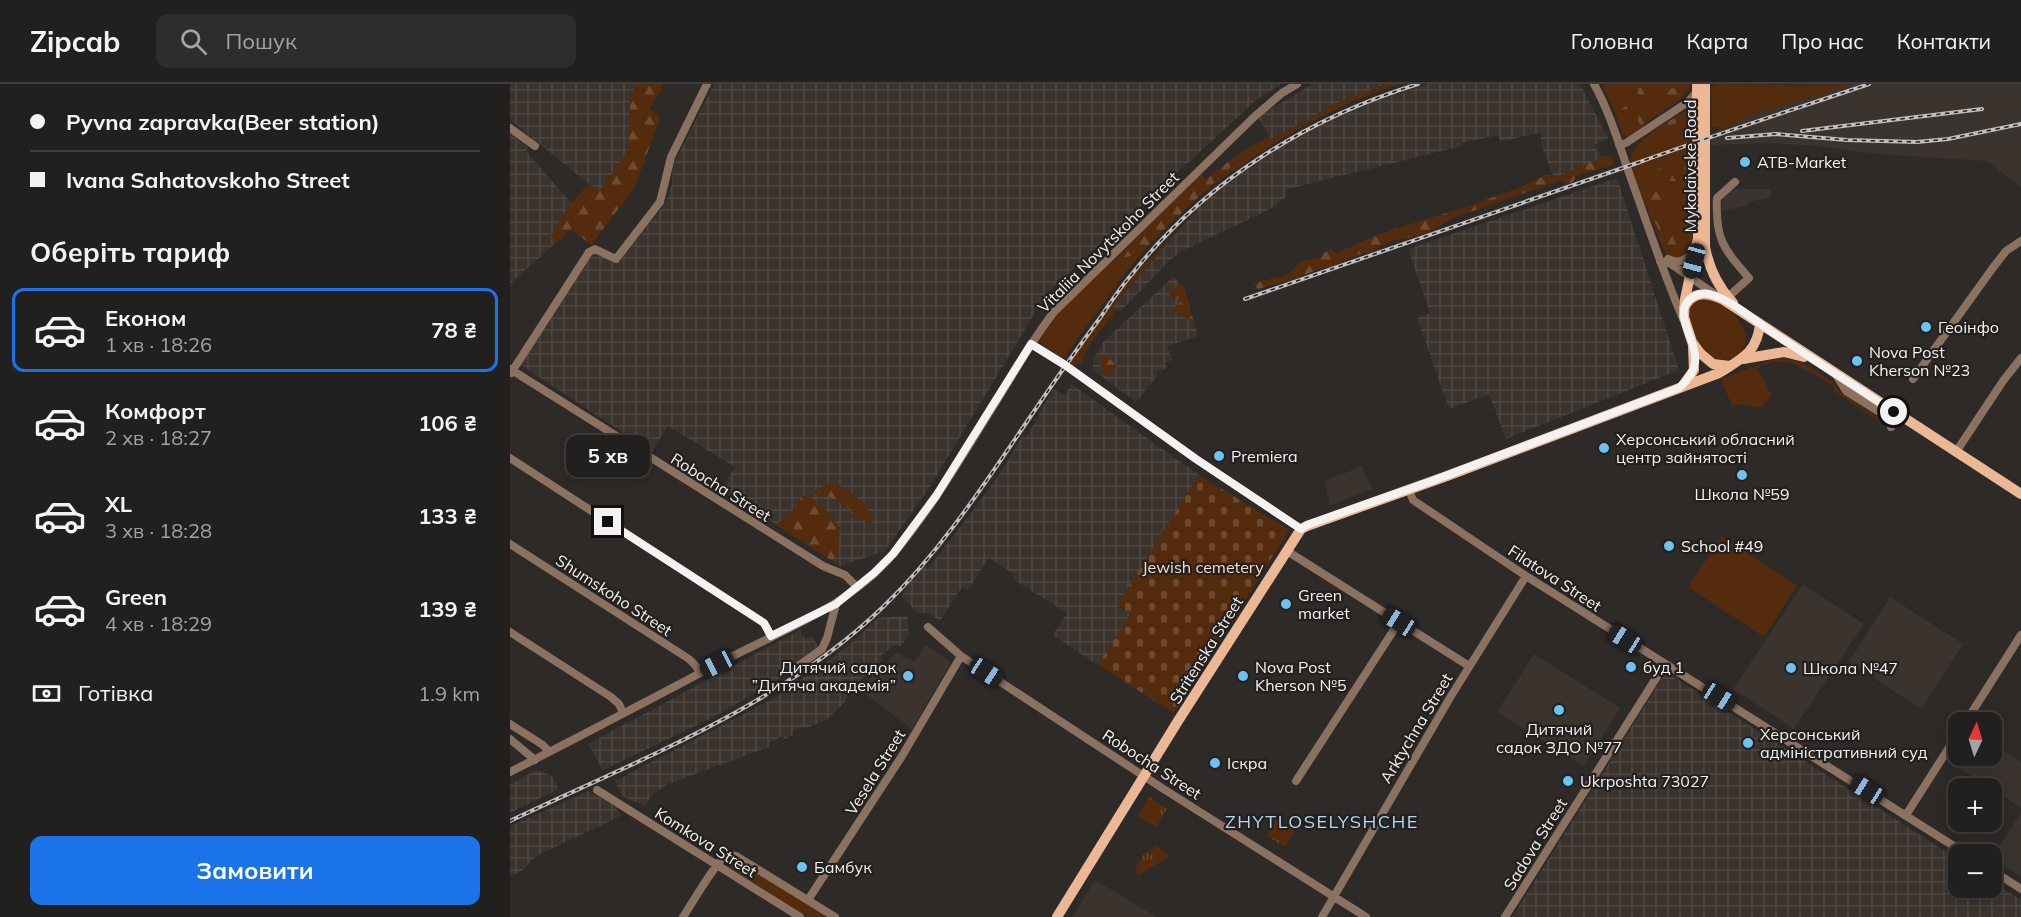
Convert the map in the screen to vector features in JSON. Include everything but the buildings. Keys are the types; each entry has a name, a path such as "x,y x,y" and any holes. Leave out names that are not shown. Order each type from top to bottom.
{"main road":[{"name":"Mykolaivske Road","path":"1684,308 1697,249 1700,87"},
{"name":"Mykolaivske Road","path":"1700,87 1706,247 1712,270 1725,298 1760,324"},
{"path":"1679,388 1694,370 1692,342 1686,326 1684,308 1690,299 1699,294 1725,298"},
{"path":"1742,359 1755,341 1760,324 2021,494"},
{"path":"1692,342 1706,360 1713,364 1730,366"},
{"path":"1301,529 1679,388 1719,372 1742,359 1784,352 1816,361"},
{"name":"Stritenska Street","path":"1057,917 1301,529"}],"street":[{"path":"511,371 589,252 599,250 616,259 660,202 671,157 707,84"},
{"name":"Vitaliia Novytskoho Street","path":"510,772 836,604 874,573 893,554 936,496 1048,319 1254,117 1282,93 1297,84"},
{"path":"1594,84 1601,97 1652,235 1665,261 1686,326"},
{"path":"1619,145 1626,143 1688,102 1700,87"},
{"path":"510,128 536,146"},
{"path":"1665,261 1725,298 1749,278 1724,246 1717,230 1717,198 1736,182"},
{"path":"1913,379 1992,268 2006,251 2021,241"},
{"path":"1665,261 1679,262 1697,249"},
{"path":"1031,344 1065,365 1196,459 1301,529"},
{"path":"1956,452 2021,358"},
{"name":"Robocha Street","path":"511,371 813,560 845,575 857,587"},
{"path":"1836,374 1846,391 1886,416 1891,427"},
{"path":"510,458 764,623 771,636"},
{"name":"Filatova Street","path":"1409,490 1413,500 1526,576 1951,844"},
{"name":"Shumskoho Street","path":"510,544 689,659 700,673"},
{"path":"1287,551 1469,666"},
{"name":"Arktychna Street","path":"1322,917 1469,666 1526,576"},
{"path":"794,669 817,654 825,645 836,604"},
{"path":"1296,781 1399,622"},
{"name":"Robocha Street","path":"928,627 961,656 1366,917"},
{"path":"510,632 611,697 619,704 623,713"},
{"path":"1972,712 2021,635"},
{"name":"Vesela Street","path":"808,900 897,764 961,656"},
{"name":"Sadova Street","path":"1505,917 1665,664"},
{"path":"510,724 543,745 549,752"},
{"path":"510,739 535,760"},
{"path":"1906,815 1948,749"},
{"name":"Komkova Street","path":"597,790 800,917"},
{"name":"Komkova Street","path":"717,865 725,856 736,856 835,917"},
{"path":"683,917 717,865"},
{"path":"2002,877 2021,889"}],"shaded area":[{"path":"510,84 637,84 630,97 628,151 599,192 510,120"},
{"path":"714,84 1282,84 1256,100 1047,293 929,488 885,551 840,566 721,489 735,467 668,426 652,452 521,365 594,251 619,262 665,204 672,184 673,165"},
{"path":"1313,84 1386,84 1327,107 1312,118 1271,139 1259,119 1262,114"},
{"path":"1429,84 1580,84 1608,138 1594,145 1603,159 1554,178 1541,144 1541,132 1501,142 1498,135 1288,189 1285,198 1272,208 1184,250 1171,259 1120,312 1113,306 1202,204 1275,150 1324,123 1379,100"},
{"path":"1790,84 2021,84 2021,188 1987,161 1878,154 1817,146 1769,143 1711,145 1712,135 1746,117 1844,88 1843,86"},
{"path":"510,134 528,147 526,151 571,203 550,237 557,242 510,284"},
{"path":"1617,178 1679,370 1506,439 1489,394 1449,409 1417,318 1430,313 1408,249"},
{"path":"1735,189 1771,189 1771,196 1749,202 1749,205 1721,211 1723,198"},
{"path":"1173,277 1184,287 1198,336 1167,346 1172,360 1165,363 1167,368 1155,372 1158,375 1136,402 1093,370 1093,360 1103,342"},
{"path":"1071,384 1199,475 1117,605 1131,614 1098,665 1053,635 1067,613 1013,579 1015,575 989,558 968,590 962,587 940,621 928,613 917,613 902,596 911,579 925,565 928,568 968,517 1001,472 1022,436 1026,438 1053,389 1065,395"},
{"path":"1362,466 1372,489 1330,506 1325,481"},
{"name":"Школа №47","path":"1803,584 1864,624 1794,729 1733,689"},
{"path":"1890,597 1963,644 1921,709 1849,662"},
{"path":"907,616 909,635 901,646 894,646 881,655 882,660 851,689 846,701 825,721 799,728 785,739 782,736 769,743 769,747 668,784 651,796 645,806 622,796 615,781 776,697 847,647 878,618"},
{"path":"800,630 805,639 812,636 819,648 786,670 786,675 714,717 603,770 588,744"},
{"name":"Дитячий садок ”Дитяча академія”","path":"926,645 951,662 912,729 859,689 897,652 914,662"},
{"name":"Дитячий садок ЗДО №77","path":"1534,654 1620,708 1584,766 1497,712"},
{"path":"1666,672 1948,853 1948,898 2002,898 2002,888 2021,900 2021,917 1512,917"},
{"path":"2002,750 2021,762 2021,808 2002,796 2002,778 1974,778 1956,766 2002,766"},
{"path":"536,770 552,776 559,789 510,813 510,784"},
{"path":"589,791 615,806 621,816 536,856 523,870 510,876 510,826"},
{"path":"2021,812 2021,877 2002,865 2001,844"},
{"path":"1095,880 1157,917 1072,917"}],"green space":[{"path":"637,84 664,84 650,108 660,118 635,187 591,245 571,229 557,242 550,237 571,203 589,184 599,192 628,151 630,97"},
{"path":"1386,84 1400,84 1348,104 1298,129 1205,191 1238,160 1237,155 1269,136 1271,139 1312,118 1327,107"},
{"path":"1602,84 1689,84 1690,87 1681,99 1648,121 1646,114 1631,116 1637,118 1640,125 1646,124 1629,136 1623,135"},
{"path":"1646,84 1671,84 1671,89 1675,87 1675,84 1688,84 1690,87 1681,96 1658,99 1658,94 1653,91 1643,99 1637,93 1639,88"},
{"path":"1716,84 1843,86 1845,88 1746,117 1720,132 1717,127 1712,127 1711,87"},
{"path":"1627,105 1643,111 1648,121 1646,124 1640,125 1637,118 1626,116 1621,110"},
{"path":"1686,111 1690,114 1690,128 1686,122 1673,124 1675,127 1671,135 1665,133 1661,126"},
{"path":"1686,122 1690,128 1693,244 1690,251 1681,259 1670,258 1665,253 1631,168 1638,165 1637,161 1630,163 1633,151 1646,137 1661,126 1665,133 1673,123"},
{"path":"1237,155 1238,160 1159,234 1141,254 1116,259 1200,173 1206,179"},
{"path":"1606,156 1611,157 1614,162 1612,165 1576,176 1573,182 1567,184 1562,180 1453,218 1428,233 1390,241 1372,252 1356,255 1334,266 1291,280 1258,289 1253,284 1284,276 1301,261 1320,258 1329,250 1337,253 1377,235 1474,204 1519,188 1546,175 1553,175 1554,178"},
{"path":"1690,159 1691,186 1674,181 1649,182 1647,177 1655,170"},
{"path":"1670,186 1686,200 1667,207 1647,202 1643,190"},
{"path":"1653,211 1667,222 1679,251 1675,253 1665,244 1652,215"},
{"path":"1186,222 1113,305 1117,309 1085,352 1081,364 1072,365 1070,362 1128,281"},
{"path":"1141,254 1063,359 1044,346 1040,340 1052,320 1083,286 1117,259"},
{"path":"1179,283 1184,287 1192,318 1186,320 1183,314 1176,315 1173,312 1177,304 1182,302 1180,298 1172,300 1169,295"},
{"path":"1702,296 1711,298 1726,307 1737,318 1744,330 1746,341 1743,349 1728,360 1718,361 1709,357 1699,347 1690,321 1689,306"},
{"path":"1104,354 1117,366 1108,376 1104,376 1099,358"},
{"path":"1778,358 1806,365 1835,384 1840,392 1879,418 1879,421 1834,391 1834,387 1816,375 1788,363 1778,362 1757,368 1771,395 1766,404 1761,407 1732,406 1721,379"},
{"name":"Jewish cemetery","path":"1199,475 1289,530 1174,713 1098,665 1131,614 1117,605"},
{"path":"829,483 836,483 866,504 873,522 869,525 862,518 851,518 852,510 831,497 815,495 814,491"},
{"path":"803,495 819,503 840,527 838,556 832,560 776,525 796,507"},
{"path":"1722,536 1797,586 1764,637 1688,587"},
{"path":"1149,797 1167,809 1156,827 1138,816"},
{"path":"1276,820 1295,831 1285,847 1267,836"},
{"path":"1157,846 1170,856 1137,876 1136,867 1144,854"},
{"path":"735,858 827,917 808,917 729,867 729,860"}],"railway":[{"path":"510,821 706,728 754,702 800,673 844,641 904,586 941,542 1123,285 1161,241 1192,210 1225,182 1298,135 1337,115 1418,84"},
{"path":"1245,299 1695,142 1869,84"},
{"path":"1802,131 1982,109"},
{"path":"1727,138 1776,134 1847,140 1917,142 1948,139 2021,124"}],"place":[{"name":"ATB-Market","path":"1745,162"},
{"name":"Геоінфо","path":"1926,327"},
{"name":"Nova Post Kherson №23","path":"1857,361"},
{"name":"Херсонський обласний центр зайнятості","path":"1604,448"},
{"name":"Premiera","path":"1219,456"},
{"name":"Школа №59","path":"1742,475"},
{"name":"School #49","path":"1669,546"},
{"name":"Green market","path":"1286,604"},
{"name":"буд 1","path":"1631,667"},
{"name":"Школа №47","path":"1791,668"},
{"name":"Дитячий садок ”Дитяча академія”","path":"908,676"},
{"name":"Nova Post Kherson №5","path":"1243,676"},
{"name":"Дитячий садок ЗДО №77","path":"1559,710"},
{"name":"Херсонський адміністративний суд","path":"1748,743"},
{"name":"Іскра","path":"1215,763"},
{"name":"Ukrposhta 73027","path":"1568,781"},
{"name":"Бамбук","path":"802,867"}],"district":[{"name":"ZHYTLOSELYSHCHE","path":"1322,821"}],"route":[{"path":"608,522 764,623 771,636 836,604 893,554 936,496 1031,344 1065,365 1196,459 1301,529 1679,388 1692,375 1695,364 1684,308 1690,299 1699,294 1722,299 1740,309 1894,412"}]}
